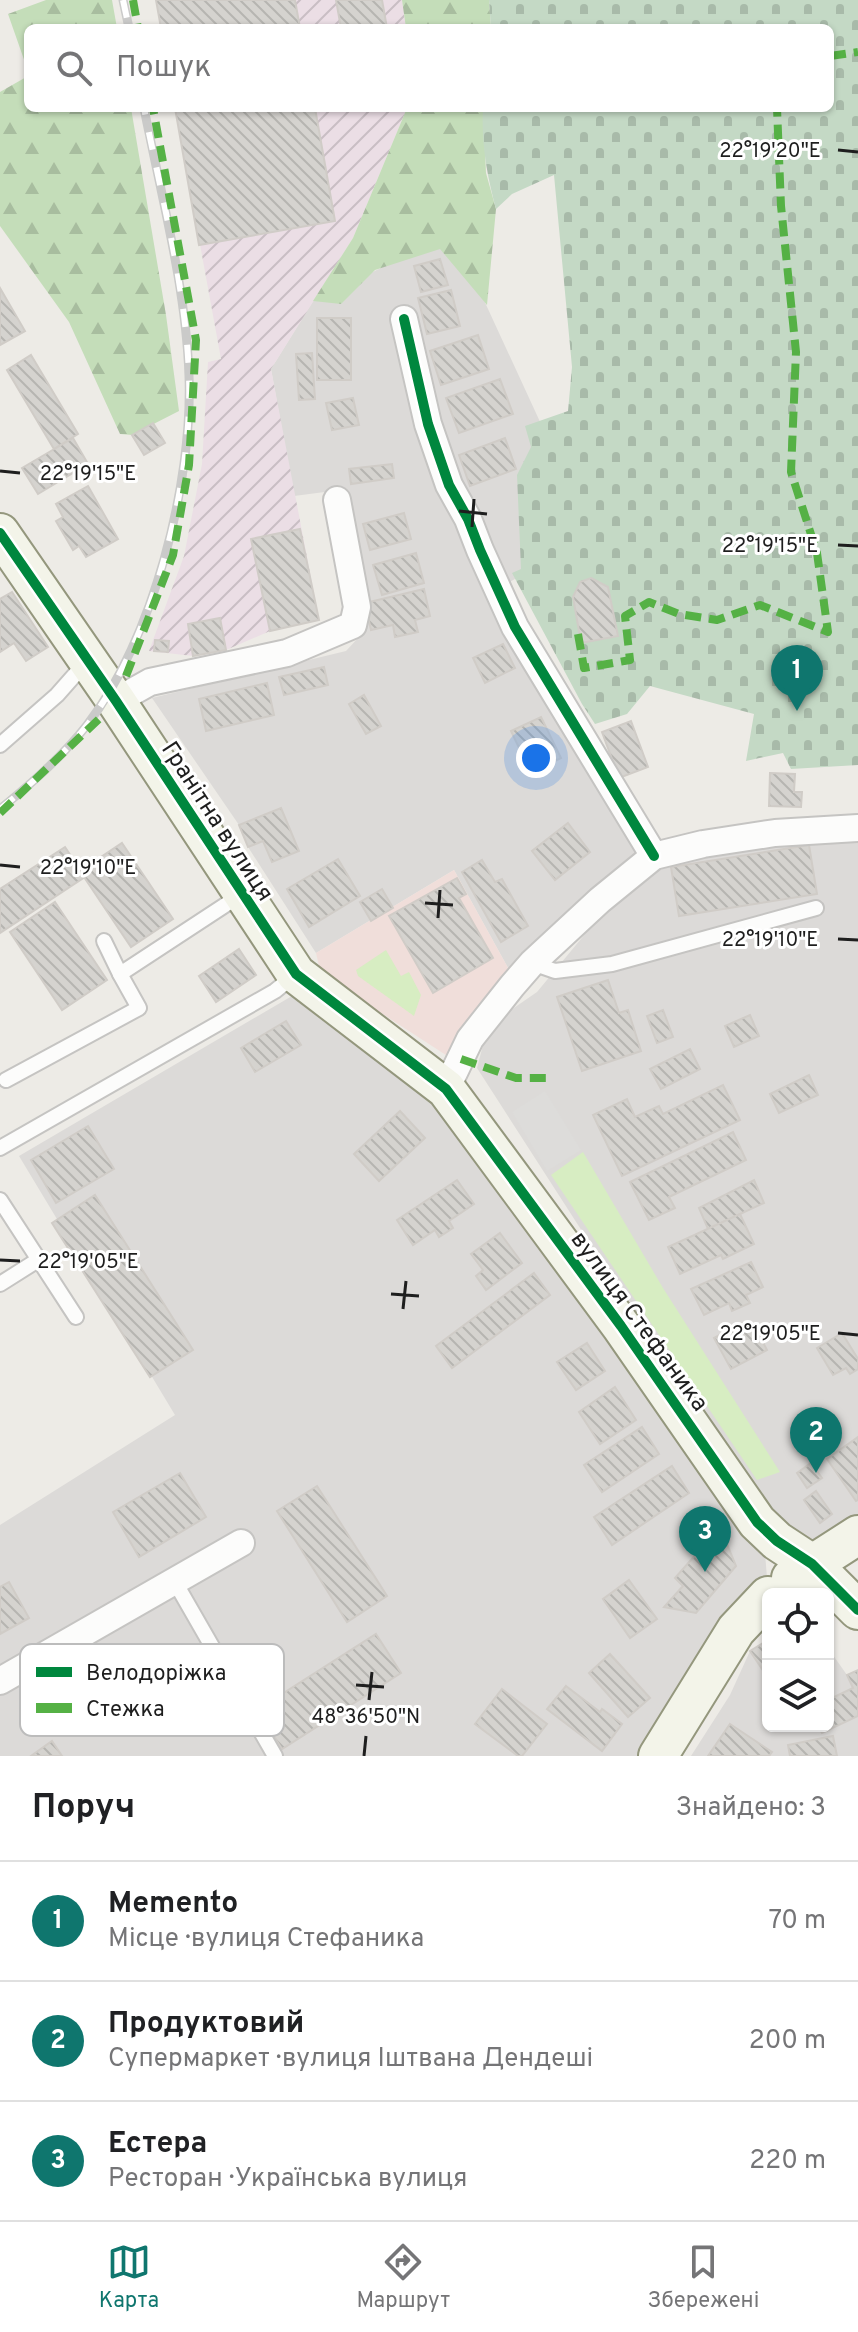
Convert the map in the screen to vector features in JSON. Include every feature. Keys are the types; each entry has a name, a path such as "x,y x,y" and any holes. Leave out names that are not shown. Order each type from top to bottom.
{"street":[{"path":"404,319 428,424 449,485 468,519 485,563 515,627 654,856"},
{"path":"116,701 150,682 287,653 353,625 357,607 337,500"},
{"name":"Гранітна вулиця","path":"0,533 116,701 296,974 446,1089"},
{"path":"446,1089 470,1039 532,963 600,900 654,856 703,844 775,833 858,828"},
{"name":"вулиця Стефаника","path":"446,1089 621,1326 757,1522 777,1541 812,1564 858,1610"},
{"path":"779,1588 858,1535"},
{"path":"65,1644 241,1543"},
{"path":"658,1756 736,1630 762,1602"},
{"path":"0,1681 20,1670"}],"lane":[{"path":"0,745 57,695 88,660"},
{"path":"120,974 242,894"},
{"path":"532,963 555,971 612,964 816,908"},
{"path":"6,1080 139,1008 104,941"},
{"path":"2,1142 275,991 296,974"},
{"path":"0,1200 76,1317"},
{"path":"0,1284 38,1260"},
{"path":"175,1582 211,1644"},
{"path":"264,1736 275,1756"}],"shaded area":[{"path":"156,0 402,0 405,24 160,24"},
{"path":"176,112 405,112 353,238 271,369 319,620 270,631 226,650 193,656 149,651 184,556 202,464 208,362 221,359"},
{"path":"453,233 547,437 532,569 489,594 644,856 512,975 454,870 316,953 248,847 239,825 152,698 346,651 360,636 361,599 340,490 294,496 271,369 313,301"},
{"path":"858,837 858,1521 825,1542 793,1537 761,1509 477,1068 488,1026 537,992 595,922 663,862"},
{"path":"454,870 512,975 449,1057 321,974 316,953"},
{"path":"292,996 426,1094 765,1553 767,1578 648,1756 0,1756 0,1525 175,1415 19,1156"},
{"path":"545,1091 581,1150 547,1171 512,1112"},
{"path":"762,1644 762,1732 834,1732 834,1657 847,1675 858,1670 858,1756 691,1756 730,1695 750,1651"}],"green space":[{"path":"46,0 112,0 116,24 24,24 24,60 8,14"},
{"path":"402,0 489,0 491,24 405,24"},
{"path":"489,0 858,0 858,765 791,769 783,753 746,761 754,714 650,686 627,714 595,724 582,704 512,573 521,569 517,475 531,447 525,426 568,411 572,367 554,175 512,194 496,209 487,172 483,133 483,112 834,112 834,24 491,24"},
{"path":"24,78 24,112 132,112 179,411 132,435 120,434 69,322 0,226 0,92"},
{"path":"405,112 483,112 486,173 496,209 487,305 440,249 375,270 341,304 313,301 353,238"},
{"path":"386,950 401,976 409,972 421,995 414,1016 358,976 356,970"},
{"path":"583,1152 663,1288 780,1472 757,1480 551,1175"}],"building":[{"path":"156,0 295,0 299,24 160,24"},
{"path":"336,0 382,0 386,24 340,24"},
{"path":"176,112 316,112 335,221 199,245"},
{"path":"440,259 448,285 421,292 414,266"},
{"path":"0,288 25,331 0,345"},
{"path":"451,290 460,326 427,334 418,298"},
{"path":"317,318 351,318 351,380 317,380"},
{"path":"478,335 489,369 441,385 430,351"},
{"path":"312,353 315,399 299,400 296,354"},
{"path":"31,355 78,434 54,449 7,370"},
{"path":"500,379 513,414 459,433 446,398"},
{"path":"353,398 359,425 332,430 326,403"},
{"path":"153,423 165,443 144,455 132,435"},
{"path":"73,438 88,464 38,494 22,468"},
{"path":"505,438 516,469 470,486 459,455"},
{"path":"392,464 394,478 351,484 349,469"},
{"path":"88,486 118,539 86,557 79,546 73,550 56,521 63,517 56,504"},
{"path":"404,513 411,539 370,550 363,524"},
{"path":"300,529 319,620 270,631 251,539"},
{"path":"416,553 424,583 382,595 373,565"},
{"path":"591,578 608,587 618,636 581,643 573,597 580,582"},
{"path":"424,589 430,616 415,620 418,632 395,637 393,625 371,630 365,603"},
{"path":"12,592 48,647 26,661 14,643 0,652 0,599"},
{"path":"220,618 226,650 193,656 188,624"},
{"path":"155,640 169,641 168,652 154,651"},
{"path":"503,644 515,668 485,683 473,658"},
{"path":"324,667 328,685 284,695 279,677"},
{"path":"267,683 274,715 206,731 199,699"},
{"path":"364,695 381,726 366,734 349,704"},
{"path":"541,717 561,758 531,773 511,731"},
{"path":"631,721 648,767 619,778 602,732"},
{"path":"770,773 795,774 794,792 802,792 801,807 769,806"},
{"path":"281,808 299,851 272,862 263,841 248,847 239,825"},
{"path":"568,823 590,852 555,880 532,851"},
{"path":"122,843 173,919 131,947 80,871"},
{"path":"809,845 817,894 679,916 671,867"},
{"path":"65,847 85,877 0,933 0,889"},
{"path":"338,859 360,896 309,927 287,889"},
{"path":"482,860 495,882 502,879 528,926 501,942 462,872"},
{"path":"457,878 466,894 459,898 493,958 433,993 389,916"},
{"path":"382,889 393,908 371,921 360,902"},
{"path":"55,902 107,980 62,1010 10,932"},
{"path":"239,949 256,975 216,1002 199,976"},
{"path":"608,980 619,1013 628,1010 641,1051 582,1071 557,997"},
{"path":"663,1010 673,1037 657,1043 647,1016"},
{"path":"750,1015 759,1036 734,1047 725,1026"},
{"path":"286,1021 301,1045 255,1072 241,1048"},
{"path":"690,1049 700,1069 661,1089 650,1069"},
{"path":"809,1075 818,1095 779,1113 770,1094"},
{"path":"723,1085 740,1120 622,1176 593,1115 627,1099 635,1117 659,1106 663,1114"},
{"path":"400,1111 425,1138 379,1181 354,1154"},
{"path":"88,1126 114,1169 56,1203 31,1160"},
{"path":"733,1132 746,1160 669,1197 675,1208 649,1220 630,1182"},
{"path":"457,1180 474,1204 449,1221 453,1228 439,1237 435,1230 413,1245 397,1220"},
{"path":"754,1180 764,1203 708,1229 699,1208"},
{"path":"95,1195 193,1350 150,1377 52,1223"},
{"path":"740,1214 754,1244 680,1274 668,1247"},
{"path":"500,1233 522,1263 486,1290 476,1276 483,1270 471,1254"},
{"path":"751,1262 763,1287 746,1295 750,1303 732,1311 729,1303 704,1315 691,1289"},
{"path":"534,1273 550,1295 452,1368 436,1346"},
{"path":"745,1322 749,1330 755,1327 767,1350 731,1369 714,1338"},
{"path":"842,1333 858,1359 858,1369 850,1374 846,1368 833,1375 817,1348"},
{"path":"587,1343 605,1371 576,1390 557,1362"},
{"path":"615,1387 636,1420 600,1444 579,1412"},
{"path":"642,1427 659,1454 602,1492 584,1465"},
{"path":"858,1437 858,1500 856,1501 827,1459"},
{"path":"811,1463 822,1478 807,1488 797,1473"},
{"path":"672,1466 689,1493 612,1545 594,1517"},
{"path":"180,1473 206,1517 139,1557 113,1512"},
{"path":"317,1486 387,1596 347,1622 277,1511"},
{"path":"816,1491 832,1514 820,1523 804,1500"},
{"path":"720,1527 736,1566 696,1613 664,1607 683,1586 675,1578"},
{"path":"629,1580 657,1619 630,1638 603,1599"},
{"path":"9,1582 29,1618 0,1634 0,1587"},
{"path":"376,1634 401,1673 282,1749 274,1736 284,1736 284,1693"},
{"path":"762,1644 762,1669 750,1651"},
{"path":"610,1654 650,1698 628,1717 589,1673"},
{"path":"858,1670 858,1716 834,1727 834,1697 853,1688 847,1675"},
{"path":"566,1686 600,1712 602,1709 622,1724 602,1751 547,1709"},
{"path":"502,1689 547,1724 522,1756 475,1724"},
{"path":"730,1724 772,1752 769,1756 708,1756"},
{"path":"833,1736 837,1756 790,1756 788,1745"},
{"path":"52,1741 62,1756 31,1756"}],"railway":[{"path":"123,0 128,24"},
{"path":"0,809 68,748 110,690 131,650 149,605 176,511 188,418 187,342 172,241 145,112"}],"marked path":[{"path":"133,0 137,24"},
{"path":"834,55 858,52"},
{"path":"126,676 173,555 189,465 196,340 154,112"},
{"path":"578,634 584,668 630,660 625,616 649,602 679,614 717,620 760,605 828,632 817,553 791,472 796,352 781,206 777,112"},
{"path":"0,813 99,719"},
{"path":"461,1059 516,1078 550,1078"}],"cycle path":[{"path":"404,319 428,424 449,485 468,519 515,627 654,856"},
{"path":"0,533 116,701 296,974 446,1089 621,1326 757,1522 777,1541 812,1564 858,1610"}],"place":[{"name":"Memento","path":"797,711"},
{"name":"Продуктовий","path":"816,1473"},
{"name":"Естера","path":"705,1572"}]}
